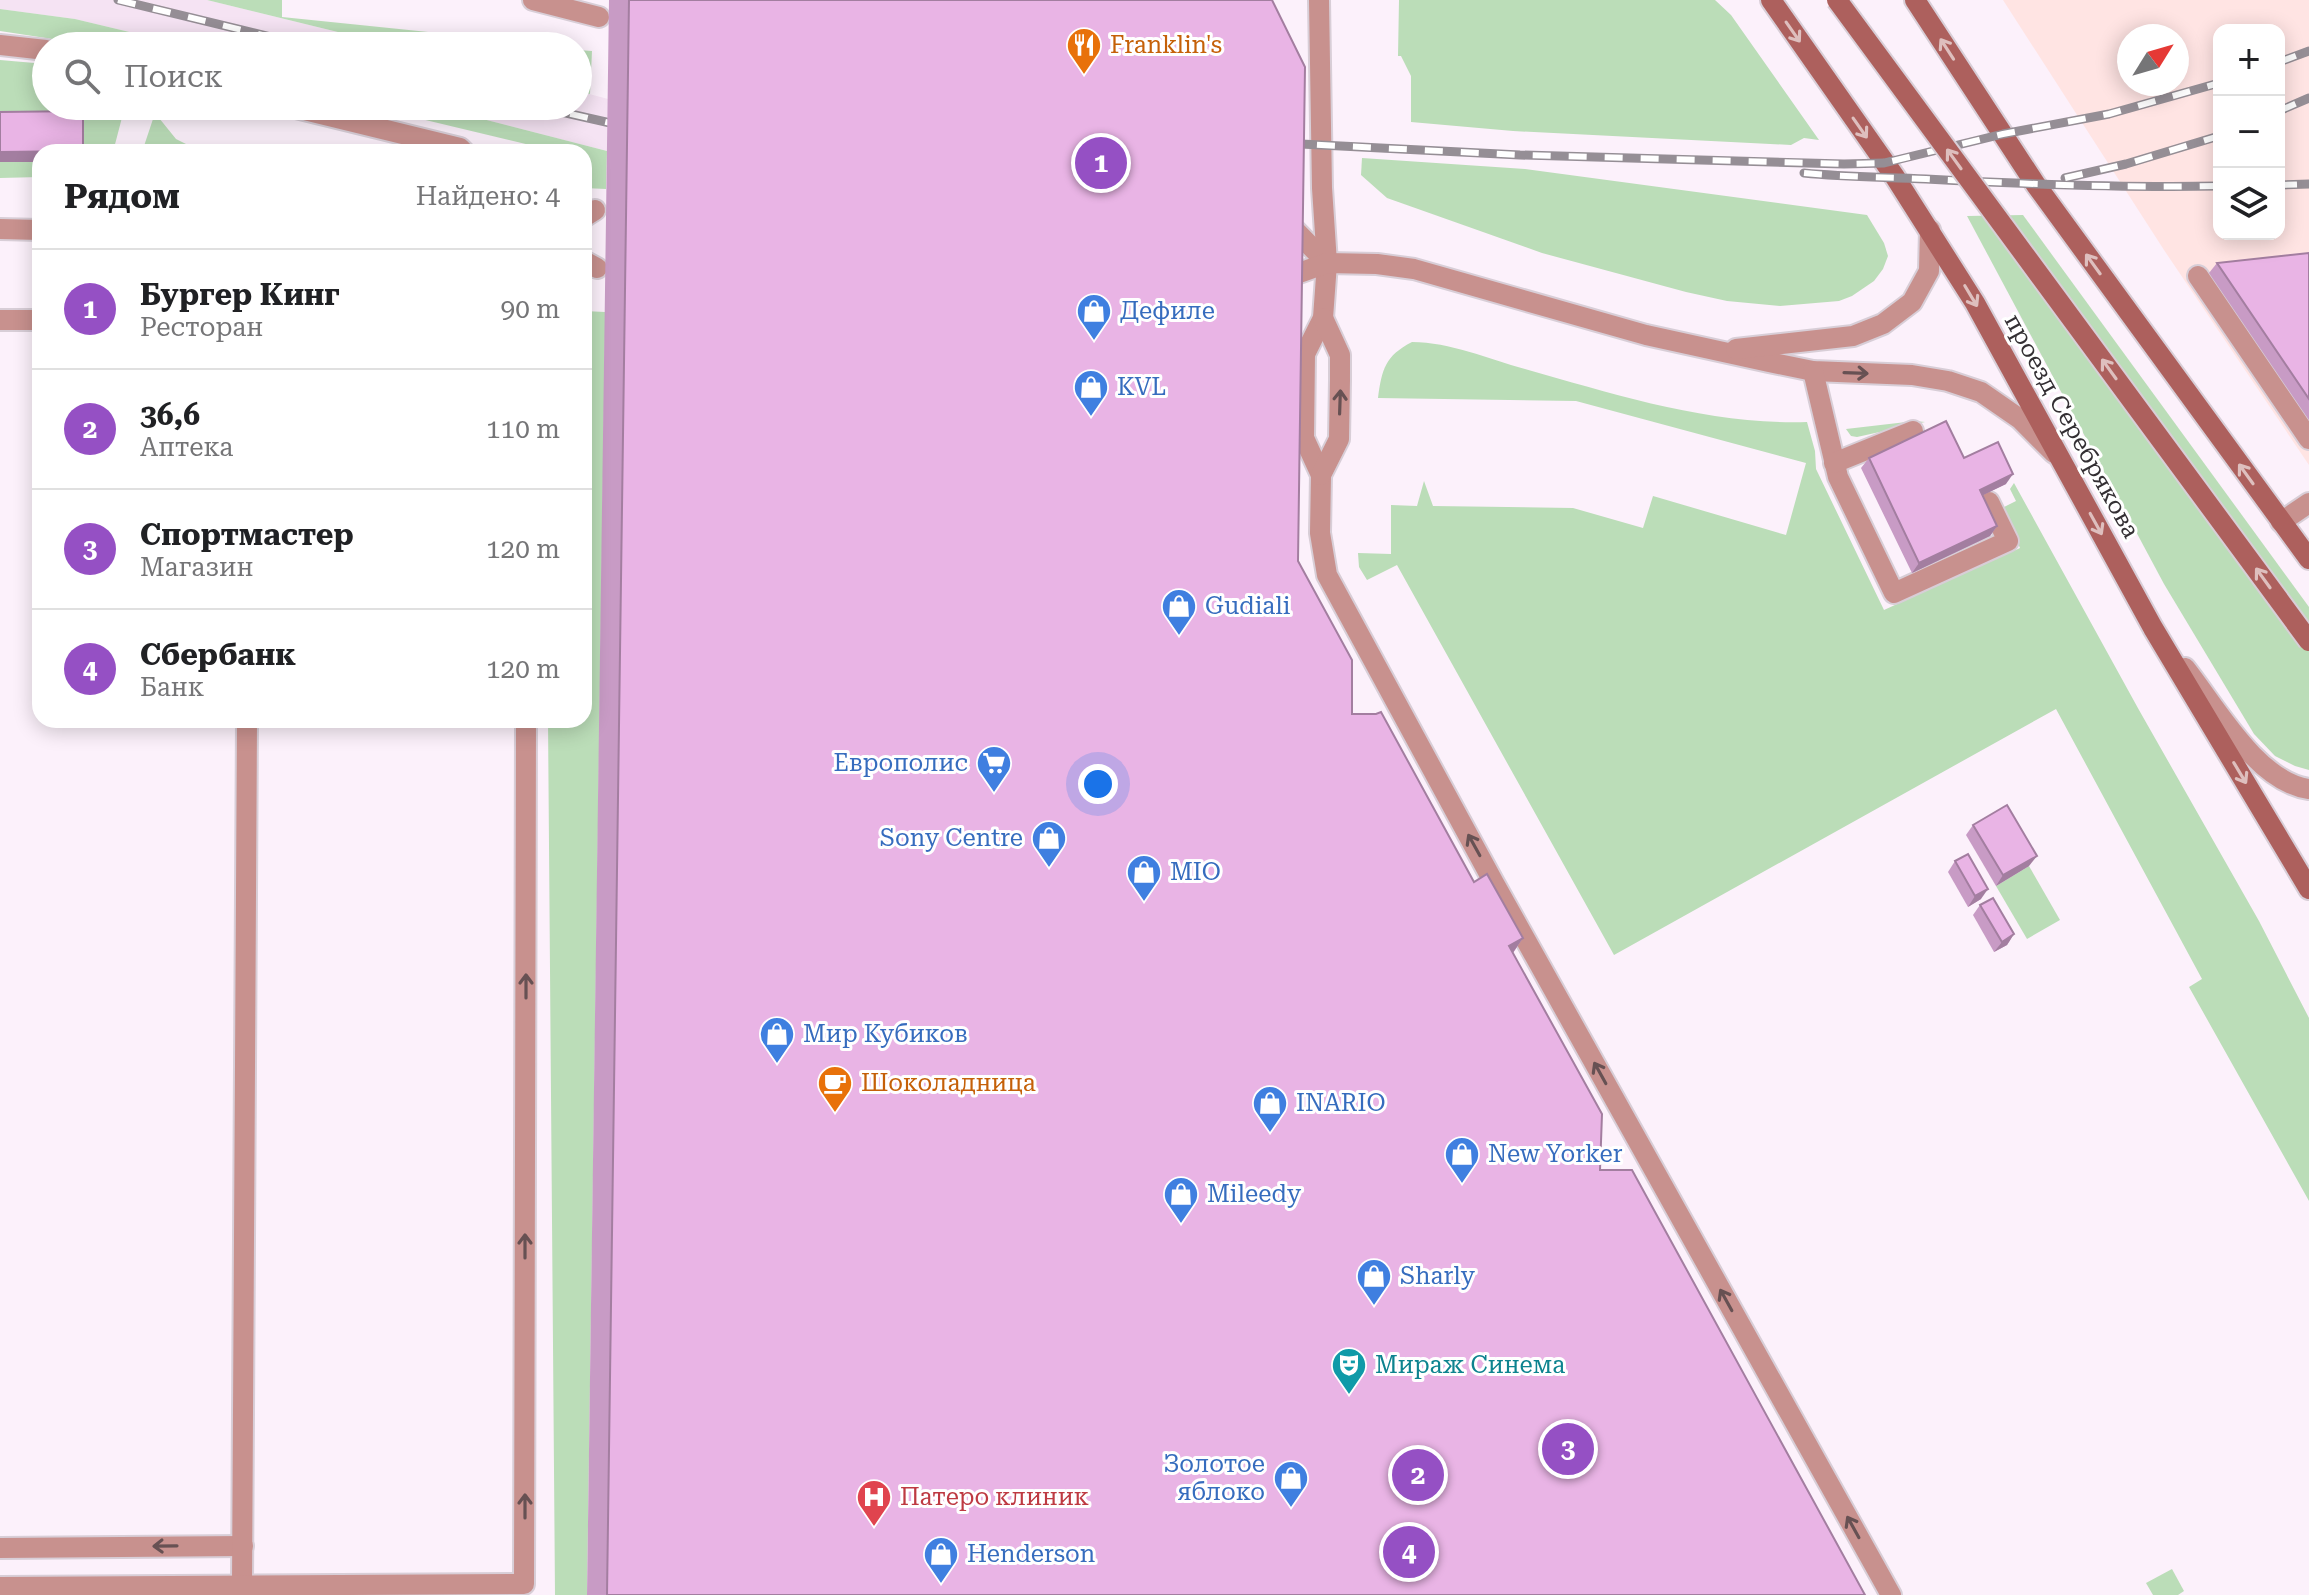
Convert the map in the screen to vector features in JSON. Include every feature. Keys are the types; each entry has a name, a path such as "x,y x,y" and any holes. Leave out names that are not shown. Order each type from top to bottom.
{"main road":[{"name":"проезд Серебрякова","path":"1771,0 1930,230 1975,303 2153,628 2309,889"},
{"path":"1837,0 2309,641"},
{"path":"1915,0 2036,185 2309,559"}],"street":[{"path":"533,0 599,17"},
{"path":"1319,0 1322,188 1327,263 1323,318 1305,354 1304,438 1321,475"},
{"path":"0,45 32,48"},
{"path":"345,120 444,144"},
{"path":"1282,217 1327,263"},
{"path":"0,229 32,230"},
{"path":"1724,350 1853,336 1883,324 1912,302 1929,271 1930,230"},
{"path":"1282,279 1327,263 1377,264 1414,269 1646,335 1813,371 1912,375 1948,381 1981,392 2020,419 2060,458"},
{"path":"2198,276 2309,439"},
{"path":"1323,318 1340,355 1339,439 1321,475 1320,533 1327,575 1494,883 1891,1595"},
{"path":"0,320 32,320"},
{"path":"1813,371 1838,477 1894,593 2008,541 1989,502"},
{"path":"1834,463 1913,431"},
{"path":"2281,522 2309,503"},
{"path":"2153,628 2256,759 2277,778 2309,789"},
{"path":"242,1585 247,728"},
{"path":"0,1587 524,1584 526,728"},
{"path":"0,1548 243,1546"}],"shaded area":[{"path":"0,0 207,0 338,32 129,32 75,19 0,9"},
{"path":"2003,0 2309,0 2309,465 2164,250"},
{"path":"592,95 608,99 607,151 592,147 592,144 580,144 486,120 592,120"}],"green space":[{"path":"207,0 282,0 282,17 428,32 338,32"},
{"path":"1399,0 1715,0 1731,15 1819,140 1804,138 1791,145 1513,131 1411,122 1411,76 1401,56 1398,56"},
{"path":"0,9 75,19 129,32 32,32 32,36 0,31"},
{"path":"0,60 32,63 32,120 121,120 115,144 32,144 32,177 0,178"},
{"path":"153,120 161,120 176,139 186,144 145,144"},
{"path":"425,120 486,120 580,144 526,144"},
{"path":"592,147 607,151 606,189 592,188"},
{"path":"1362,158 1525,169 1867,215 1888,256 1874,281 1839,301 1780,306 1727,301 1542,253 1387,198 1361,175"},
{"path":"2023,215 2309,607 2309,770 2275,756 2254,734 2164,584 1967,216"},
{"path":"592,311 605,312 587,1595 555,1595 548,728 592,728"},
{"path":"1412,342 1455,348 1664,406 1735,419 1807,422 1815,451 1816,469 1884,610 2020,548 2002,508 2016,501 2010,489 2014,483 2259,921 2309,1018 2309,1201 2189,987 2202,979 2056,709 1614,955 1397,565 1367,580 1359,567 1358,553 1391,554 1391,505 1417,506 1424,481 1433,506 1573,508 1643,528 1653,496 1786,535 1806,463 1576,401 1378,398 1386,364"},
{"path":"1925,422 1857,437 1851,436 1846,429"},
{"path":"2029,866 2060,920 2027,939 1996,886"},
{"path":"2172,1569 2184,1591 2178,1595 2153,1595 2146,1583"}],"building":[{"name":"Европолис","path":"629,0 1272,0 1305,67 1298,561 1352,660 1352,714 1381,712 1474,882 1487,874 1523,938 1509,946 1602,1114 1600,1170 1632,1170 1865,1595 607,1595"},
{"path":"0,112 32,112 32,120 83,120 83,144 32,144 32,152 0,152"},
{"path":"2309,253 2309,399 2217,263"},
{"path":"1946,421 1964,458 1998,442 2013,474 1980,490 1997,526 1919,563 1869,458"},
{"path":"2007,805 2037,856 2003,875 1973,825"},
{"path":"1968,854 1988,889 1975,896 1955,861"},
{"path":"1993,898 2014,934 2002,942 1980,905"}],"railway":[{"path":"118,0 250,32"},
{"path":"2285,60 2309,51"},
{"path":"1281,143 1520,155 1884,163 2003,134 2109,114 2213,85"},
{"path":"2285,108 2309,98"},
{"path":"592,119 628,127"},
{"path":"2065,178 2126,164 2213,138"},
{"path":"1804,173 2072,185 2213,186"},
{"path":"2285,185 2309,184"}],"place":[{"name":"Franklin's","path":"1084,76"},
{"name":"Бургер Кинг","path":"1101,163"},
{"name":"Дефиле","path":"1094,342"},
{"name":"KVL","path":"1091,418"},
{"name":"Gudiali","path":"1179,637"},
{"name":"Европолис","path":"994,794"},
{"name":"Sony Centre","path":"1049,869"},
{"name":"MIO","path":"1144,903"},
{"name":"Мир Кубиков","path":"777,1065"},
{"name":"Шоколадница","path":"835,1114"},
{"name":"INARIO","path":"1270,1134"},
{"name":"New Yorker","path":"1462,1185"},
{"name":"Mileedy","path":"1181,1225"},
{"name":"Sharly","path":"1374,1307"},
{"name":"Мираж Синема","path":"1349,1396"},
{"name":"Спортмастер","path":"1568,1449"},
{"name":"36,6","path":"1418,1475"},
{"name":"Золотое яблоко","path":"1291,1509"},
{"name":"Патеро клиник","path":"874,1528"},
{"name":"Сбербанк","path":"1409,1552"},
{"name":"Henderson","path":"941,1585"}]}
